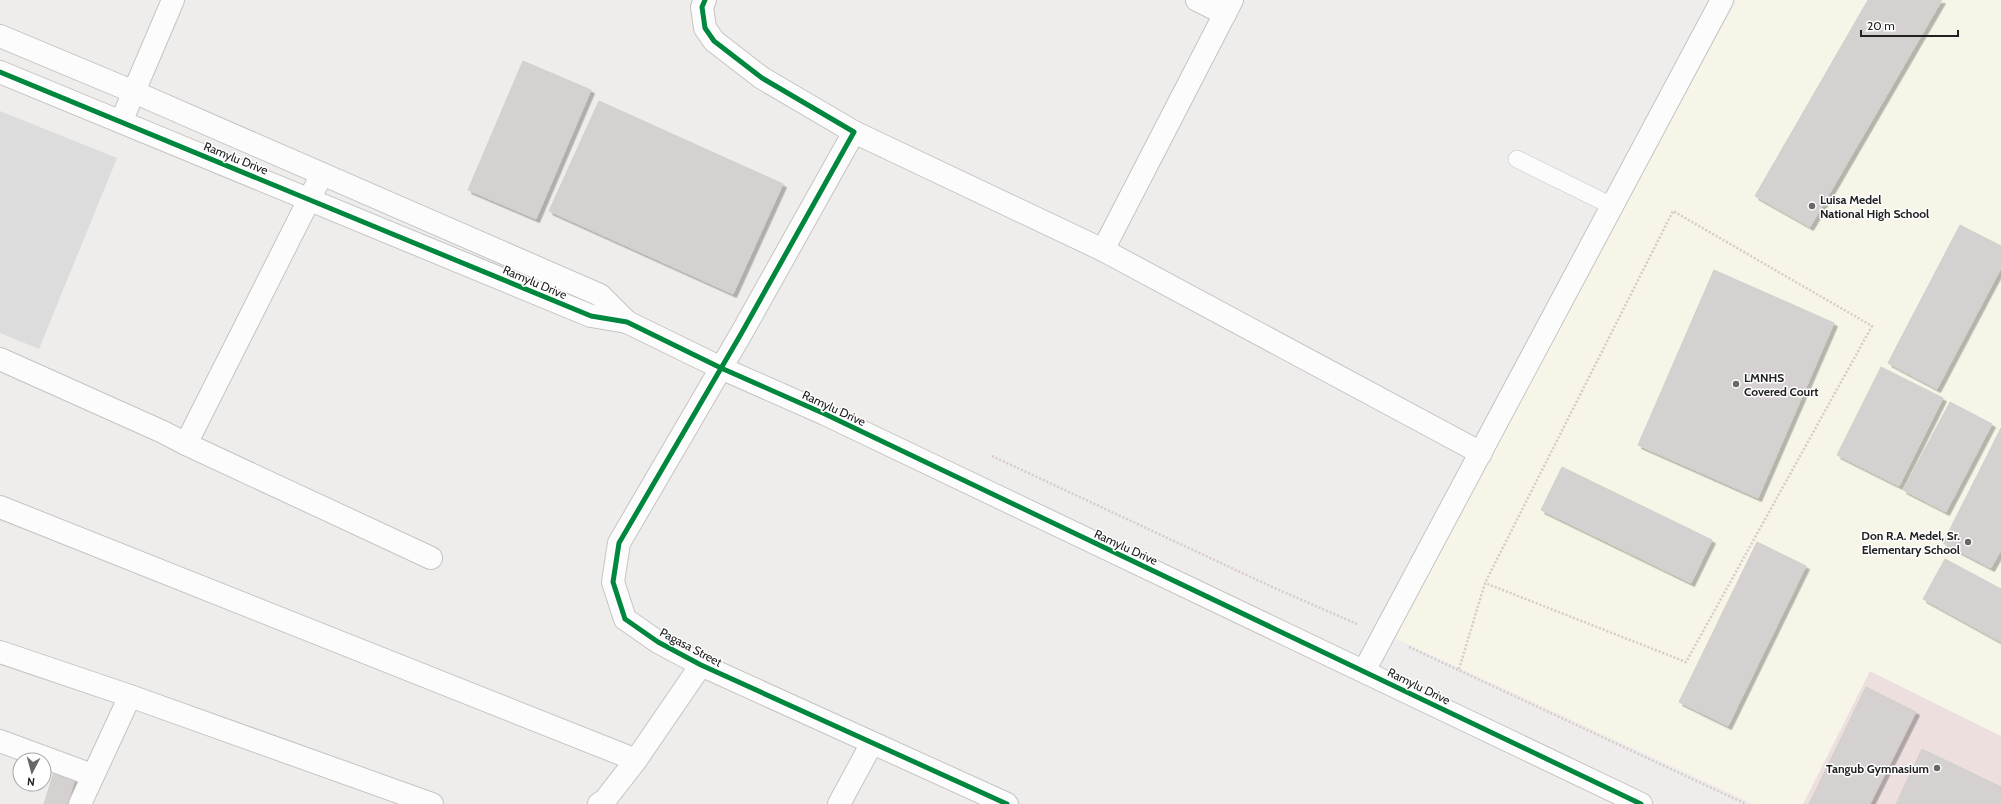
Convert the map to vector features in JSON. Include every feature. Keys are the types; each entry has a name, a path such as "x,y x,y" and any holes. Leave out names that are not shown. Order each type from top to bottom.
{"street":[{"path":"121,122 174,0"},
{"path":"705,0 702,7 705,28 714,42 762,78 854,132 1103,250 1481,454"},
{"path":"1103,250 1229,7 1197,0"},
{"path":"1364,671 1722,0"},
{"name":"Ramylu Drive","path":"0,36 134,92 600,295 627,322"},
{"name":"Ramylu Drive","path":"0,72 591,316 627,322 721,368 826,414 1641,804"},
{"name":"Pagasa Street","path":"854,132 721,368 619,543 612,582 625,619 658,642 701,665 1007,804"},
{"path":"186,444 322,174"},
{"path":"0,359 163,432 431,558"},
{"path":"0,507 636,760"},
{"path":"0,652 130,696 432,804"},
{"path":"599,804 604,800 636,760 701,665"},
{"path":"80,804 92,775 130,696"},
{"path":"0,741 92,775"},
{"path":"839,804 872,743"}],"lane":[{"path":"1517,159 1612,206"}],"path":[{"path":"1460,669 1485,583 1673,211 1872,326 1686,662 1485,583"}],"shaded area":[{"name":"Luisa Medel National High School","path":"1737,0 2001,0 2001,736 1870,671 1803,804 1754,804 1388,635"},
{"path":"0,111 117,158 39,349 0,333"},
{"path":"1870,671 2001,736 2001,804 1803,804"}],"building":[{"path":"1868,0 1942,0 1810,227 1755,196"},
{"path":"523,61 591,90 536,219 468,190"},
{"path":"599,101 783,184 733,294 549,211"},
{"path":"1960,225 2001,246 2001,268 1937,389 1888,363"},
{"name":"LMNHS Covered Court","path":"1714,270 1834,323 1758,498 1638,445"},
{"path":"1881,367 1943,398 1899,486 1837,455"},
{"path":"1950,402 1992,424 1946,512 1903,490"},
{"path":"2001,428 2001,550 1991,568 1943,543"},
{"path":"1562,467 1712,540 1691,583 1541,510"},
{"path":"1757,542 1806,566 1728,726 1679,702"},
{"path":"1945,559 2001,589 2001,642 1923,599"},
{"path":"1866,687 1916,712 1870,804 1809,804"},
{"name":"Tangub Gymnasium","path":"1922,749 2001,787 2001,804 1896,804"},
{"path":"54,772 75,779 67,804 44,804 48,792 52,792 52,778"}],"cycle path":[{"path":"705,0 702,7 705,28 714,41 762,78 854,132 741,334 619,543 613,582 625,619 658,642 701,665 1007,804"},
{"path":"0,72 591,316 627,322 721,368 825,414 1641,804"}],"place":[{"name":"Luisa Medel National High School","path":"1812,206"},
{"name":"LMNHS Covered Court","path":"1736,384"},
{"name":"Don R.A. Medel, Sr. Elementary School","path":"1968,542"},
{"name":"Tangub Gymnasium","path":"1937,768"}]}
